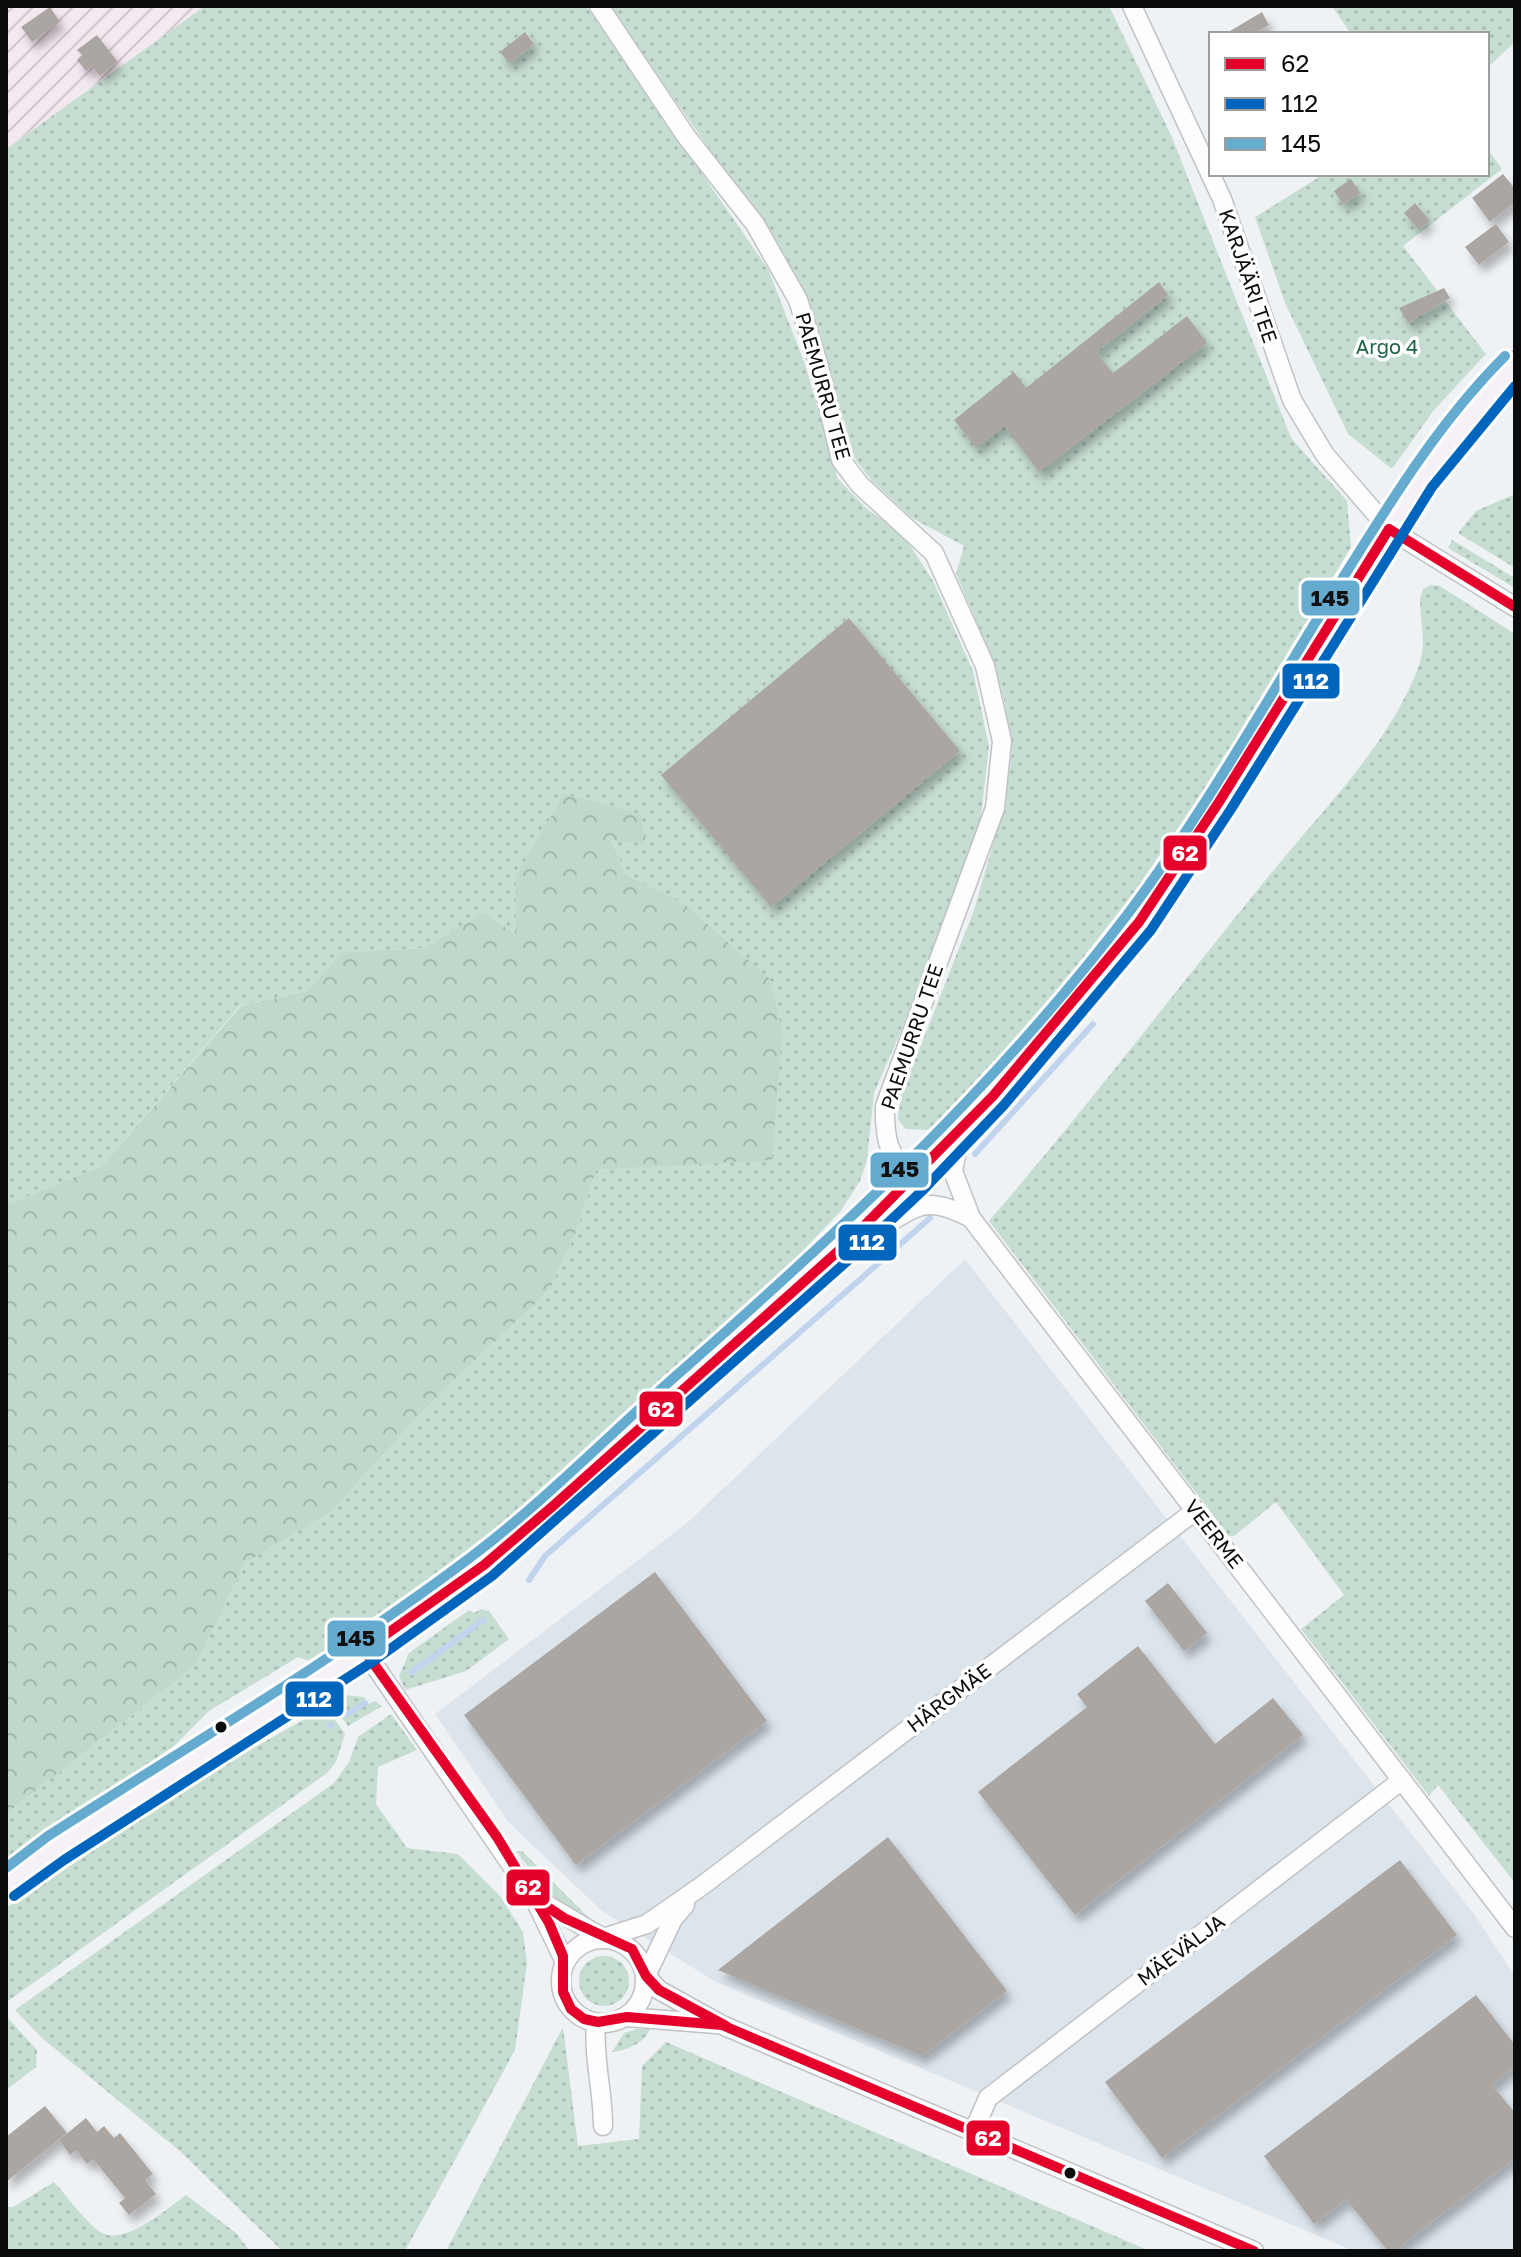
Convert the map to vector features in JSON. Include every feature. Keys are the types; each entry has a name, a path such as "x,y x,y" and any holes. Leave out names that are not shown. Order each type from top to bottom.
{"main road":[{"path":"6,1885 56,1848 364,1650 484,1565 845,1245 913,1180 993,1096 1139,922 1219,802 1389,529 1455,432 1515,366"}],"street":[{"name":"PAEMURRU TEE","path":"599,6 686,136 755,224 798,300 818,363 841,460 860,485 934,553 985,666 1002,741 995,808 885,1106 884,1137 895,1163 913,1180"},
{"name":"KARJÄÄRI TEE","path":"1132,6 1209,171"},
{"name":"KARJÄÄRI TEE","path":"1211,176 1292,400 1325,455 1389,529 1515,607"},
{"name":"VEERME","path":"961,1128 953,1171 971,1218 1515,1928"},
{"path":"845,1245 918,1204 949,1206 971,1218"},
{"name":"HÄRGMÄE","path":"603,1938 647,1924 703,1885 1195,1511"},
{"path":"364,1650 534,1898 565,1962"},
{"name":"MÄEVÄLJA","path":"974,2130 988,2098 1402,1780"},
{"name":"HÄRGMÄE","path":"646,1976 673,1919 703,1885"},
{"path":"534,1898 603,1938 618,1941 632,1949 641,1961 646,1976 659,1990 722,2025 1254,2251"},
{"path":"603,1938 580,1945 565,1962 561,1977 562,1993 581,2018 596,2023 612,2023 627,2017 722,2025"},
{"path":"627,2017 642,1999 646,1976"},
{"path":"596,2023 594,2050 603,2096 603,2126"}],"shaded area":[{"path":"6,6 205,6 6,149"},
{"path":"965,1259 1474,1914 1515,1976 1515,2251 1354,2251 714,1981 601,1910 509,1823 435,1714 687,1523"}],"green space":[{"path":"205,6 586,6 768,269 805,364 838,479 867,509 902,533 933,581 973,671 989,746 981,816 926,974 874,1093 867,1160 860,1181 840,1212 787,1267 503,1523 401,1601 312,1662 298,1657 209,1711 174,1746 6,1869 6,1814 195,1666 245,1563 331,1512 436,1397 549,1291 576,1232 596,1170 772,1159 683,903 626,874 612,840 564,794 517,936 483,912 424,948 342,952 307,991 240,1006 102,1166 6,1205 6,149"},
{"path":"609,6 1109,6 1171,135 1291,438 1347,501 1351,547 1219,768 1133,894 1034,1020 941,1121 927,1130 906,1129 898,1119 901,1096 974,910 1005,803 1012,751 1004,699 990,653 956,574 964,546 912,518 872,481 848,450 811,310 779,248"},
{"path":"1332,6 1515,6 1515,42 1489,66 1489,32 1350,32"},
{"name":"Argo 4","path":"1489,151 1502,169 1403,246 1486,354 1434,410 1392,469 1348,434 1285,303 1255,217 1321,176 1489,176"},
{"path":"1515,494 1515,568 1458,533 1476,511"},
{"path":"1452,540 1515,578 1515,588 1448,548"},
{"path":"1431,585 1440,586 1515,634 1515,1883 1438,1785 1429,1796 1301,1629 1344,1595 1276,1502 1234,1536 1229,1536 989,1221 1373,750 1407,694 1419,665 1423,641 1420,599 1423,589"},
{"path":"564,794 640,814 646,843 612,841 626,874 683,903 769,978 782,1029 772,1160 596,1170 576,1232 549,1291 436,1397 331,1512 245,1563 195,1666 6,1814 6,1205 102,1166 241,1006 307,991 342,952 424,948 483,912 516,935 516,876"},
{"path":"481,1609 489,1611 509,1639 466,1671 405,1690 399,1676 409,1653 469,1610 474,1613"},
{"path":"345,1695 364,1697 368,1704 375,1701 382,1706 348,1726 332,1704"},
{"path":"326,1707 345,1734 336,1762 327,1773 8,2001 6,1908 176,1792"},
{"path":"391,1714 417,1750 378,1767 376,1804 407,1848 458,1854 500,1896 523,1932 527,1963 515,2050 405,2251 282,2251 181,2152 42,2038 15,2010 334,1783 349,1762 358,1737"},
{"path":"516,1851 522,1851 593,1922 551,1897"},
{"path":"604,1956 622,1963 629,1981 622,1999 604,2006 586,1999 579,1981 586,1963"},
{"path":"7,2017 37,2050 36,2067 6,2090"},
{"path":"563,2027 578,2146 639,2139 642,2066 666,2042 1150,2251 446,2251"},
{"path":"650,2029 644,2039 612,2052 624,2033"},
{"path":"54,2182 102,2233 123,2234 134,2230 186,2195 236,2233 250,2251 6,2251 6,2207 13,2207"}],"building":[{"path":"50,7 60,22 32,42 21,27"},
{"path":"1262,12 1269,25 1257,32 1228,32"},
{"path":"525,32 534,44 509,63 500,52"},
{"path":"97,35 118,62 100,76 92,66 86,71 77,60 82,55 77,50"},
{"path":"1503,174 1515,189 1515,202 1490,222 1472,198"},
{"path":"1351,179 1360,193 1343,204 1334,191"},
{"path":"1415,203 1430,221 1419,230 1404,213"},
{"path":"1496,224 1509,242 1479,265 1465,247"},
{"path":"1159,282 1168,295 1096,352 1113,373 1187,316 1207,343 1039,472 1004,426 976,448 954,420 1014,372 1026,388"},
{"path":"1444,288 1450,298 1408,323 1399,308"},
{"path":"849,618 960,751 771,907 661,775"},
{"path":"655,1572 767,1721 576,1865 464,1715"},
{"path":"1168,1583 1207,1633 1184,1651 1145,1601"},
{"path":"1138,1646 1215,1744 1273,1698 1303,1735 1075,1915 978,1792 1087,1707 1077,1694"},
{"path":"888,1837 1007,1991 922,2056 718,1970"},
{"path":"1400,1860 1457,1935 1162,2158 1105,2082"},
{"path":"1476,1995 1515,2045 1515,2066 1492,2085 1515,2113 1515,2158 1394,2251 1388,2251 1346,2199 1314,2224 1264,2156"},
{"path":"45,2106 67,2133 6,2182 6,2137"},
{"path":"86,2118 97,2132 104,2126 114,2138 120,2133 153,2174 145,2180 156,2194 129,2215 119,2203 125,2198 93,2159 87,2164 76,2150 70,2155 59,2140"}],"waterway":[{"path":"975,1154 1093,1024"},
{"path":"529,1580 545,1556 930,1218"},
{"path":"411,1673 483,1620"},
{"path":"347,1714 365,1703"}],"transit line":[{"name":"145","path":"6,1868 48,1836 316,1666 471,1557 572,1471 792,1272 910,1160 1022,1042 1127,915 1214,788 1402,485 1440,431 1505,356"},
{"name":"112","path":"14,1896 64,1860 372,1662 492,1576 923,1190 1004,1105 1151,930 1231,809 1432,487 1515,386"},
{"name":"62","path":"1389,529 1515,607"},
{"name":"62","path":"364,1650 484,1565 553,1506 845,1245 993,1096 1139,922 1219,802 1389,529"},
{"name":"62","path":"364,1650 497,1837 549,1923 563,1956 563,1992 571,2009 584,2019 598,2022 627,2017 722,2025 1254,2251"},
{"name":"62","path":"524,1882 534,1898 564,1918 632,1949 646,1976 659,1990 726,2026"}]}
